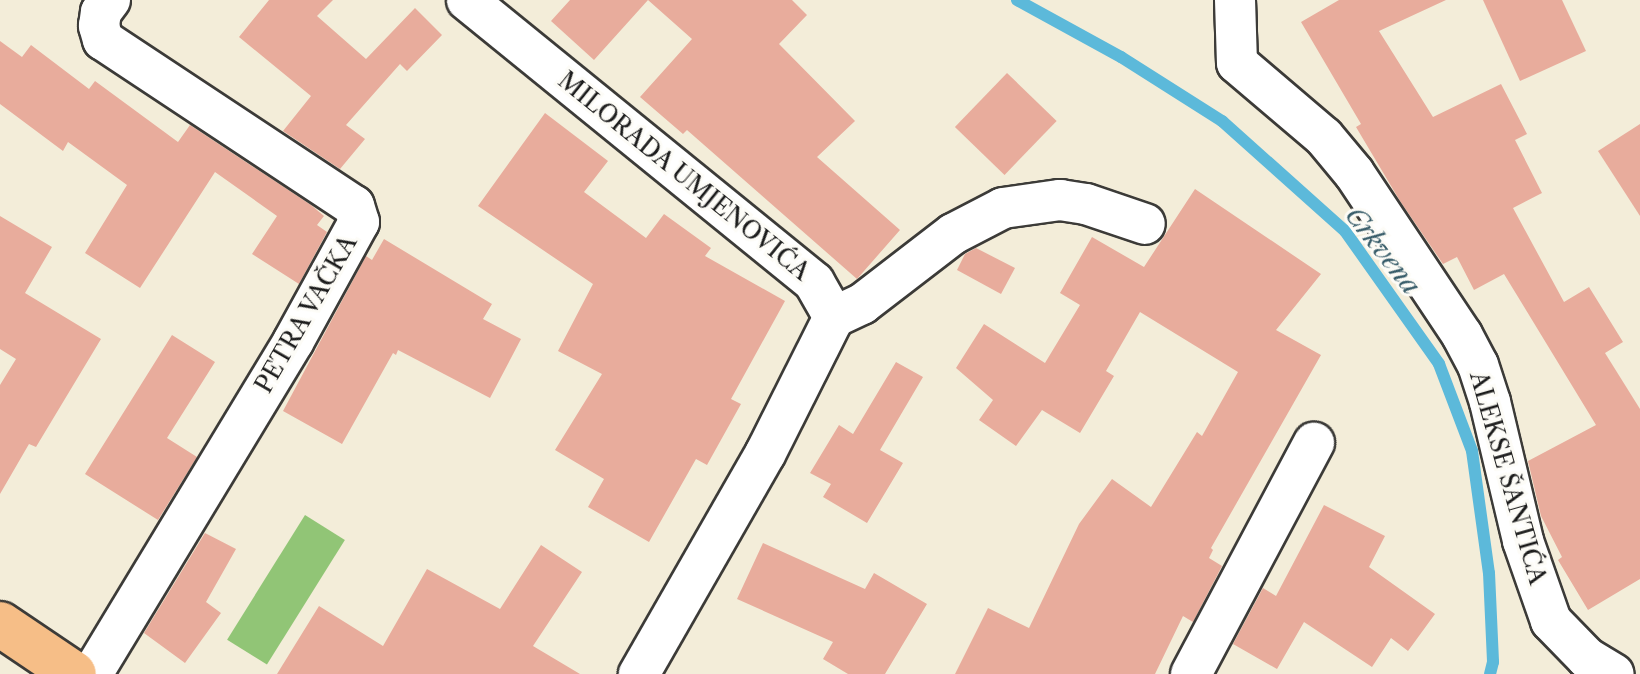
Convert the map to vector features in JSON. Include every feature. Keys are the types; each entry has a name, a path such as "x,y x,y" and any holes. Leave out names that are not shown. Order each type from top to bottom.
{"main road":[{"path":"0,624 28,661 74,674"}],"street":[{"name":"PETRA VAČKA","path":"92,674 285,355 359,222 354,206 103,40 99,26 101,12 110,0"},
{"name":"MILORADA UMJENOVIĆA","path":"467,0 814,282 834,317"},
{"name":"ALEKSE ŠANTIĆA","path":"1235,0 1237,63 1324,137 1354,173 1462,335 1478,365 1490,402 1523,541 1551,621 1587,658 1614,674"},
{"path":"639,674 765,454 834,317 862,304 953,234 1003,208 1060,200 1086,204 1145,224"},
{"path":"1191,674 1314,443"}],"green space":[{"path":"305,515 345,540 267,665 227,640"}],"building":[{"path":"269,0 333,0 317,16 366,59 415,8 442,35 407,71 400,64 346,125 365,139 340,169 283,131 311,96 239,37"},
{"path":"570,0 648,0 594,60 551,21"},
{"path":"648,0 792,0 807,15 779,44 855,121 817,157 900,230 857,279 687,130 683,134 640,97 692,39"},
{"path":"1339,0 1446,0 1379,31 1433,117 1501,84 1527,134 1515,140 1542,193 1513,208 1564,302 1589,287 1623,342 1605,353 1640,409 1640,579 1588,610 1558,560 1562,557 1541,516 1528,461 1596,425 1504,274 1474,290 1457,257 1443,264 1400,201 1356,127 1361,124 1301,22"},
{"path":"1483,0 1562,0 1586,51 1520,81"},
{"path":"0,41 22,57 31,45 89,89 95,81 178,142 190,125 311,205 324,216 317,225 327,232 299,284 252,254 277,216 215,172 140,288 85,253 127,185 68,142 63,151 0,104"},
{"path":"1007,73 1057,121 1005,175 955,127"},
{"path":"545,113 608,161 584,192 646,238 664,214 711,248 705,256 785,301 731,399 741,404 707,465 696,459 649,542 588,507 604,479 555,450 602,374 558,351 593,284 478,206"},
{"path":"1640,124 1640,216 1598,151"},
{"path":"1195,189 1321,274 1276,330 1321,355 1211,548 1209,558 1222,566 1193,622 1183,616 1155,674 955,674 988,608 1029,628 1079,524 1112,479 1151,507 1197,432 1202,436 1238,372 1140,312 1106,371 1114,376 1080,433 1042,410 1016,446 979,420 993,400 956,368 984,324 1045,363 1080,305 1060,293 1092,237 1144,267"},
{"path":"0,216 52,247 25,293 101,339 36,447 29,444 0,494 0,385 16,359 0,349"},
{"path":"384,239 492,304 483,319 521,339 490,398 398,350 396,355 393,353 342,444 283,411 366,256 372,260"},
{"path":"976,248 1015,268 1001,294 957,270 965,254"},
{"path":"172,335 215,362 167,438 197,457 158,520 85,474"},
{"path":"896,362 923,377 880,450 903,463 867,523 823,497 831,484 810,473 839,425 853,434"},
{"path":"1324,505 1385,536 1369,567 1435,614 1408,651 1391,638 1372,667 1304,622 1277,669 1233,644 1263,588 1276,596"},
{"path":"205,533 236,549 206,602 221,613 185,663 144,633"},
{"path":"763,543 865,589 874,573 927,604 885,674 848,674 823,659 833,642 737,599"},
{"path":"541,545 582,572 533,646 580,674 277,674 319,606 383,646 427,569 500,609"}],"waterway":[{"name":"Crkvena","path":"1017,0 1121,57 1222,121 1345,231 1439,364 1472,451 1489,573 1493,662 1490,674"}]}
